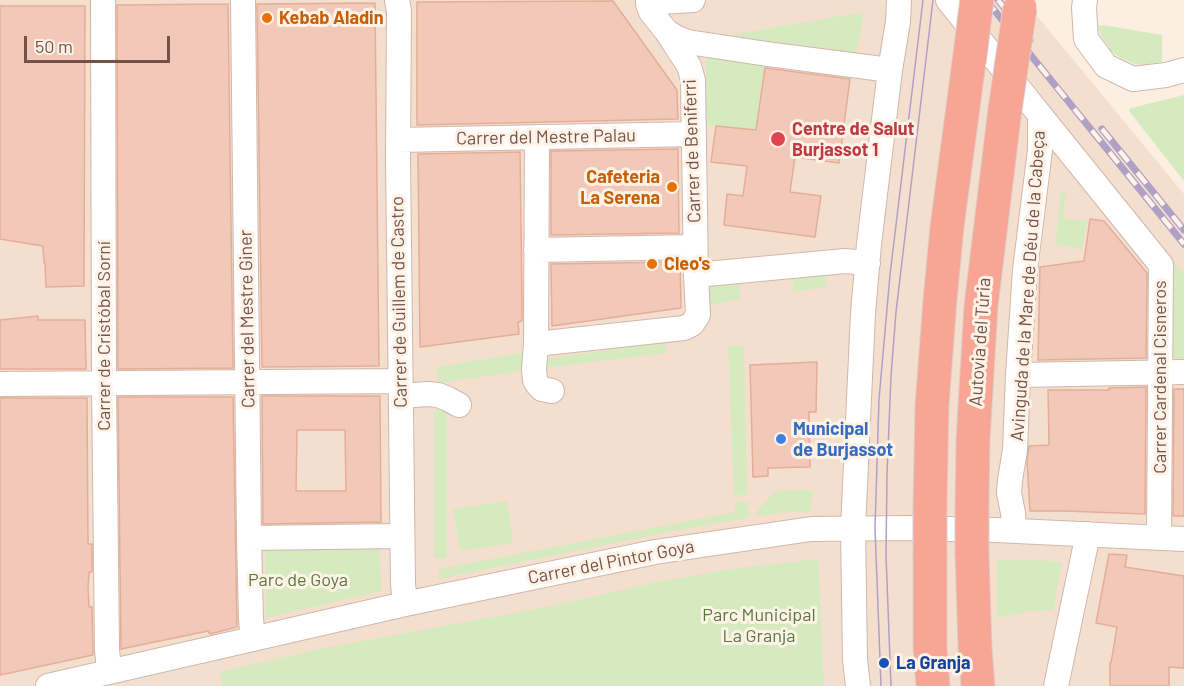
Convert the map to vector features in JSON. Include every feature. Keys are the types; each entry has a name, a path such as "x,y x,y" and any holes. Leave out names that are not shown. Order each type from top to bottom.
{"highway":[{"path":"933,686 930,648 932,405 947,227 978,0"},
{"name":"Autovia del Túria","path":"978,686 972,506 973,440 981,306 1005,109 1021,4"}],"street":[{"name":"Carrer de Cristóbal Sorní","path":"103,0 104,384 109,671"},
{"name":"Carrer del Mestre Giner","path":"243,0 249,538 253,639"},
{"name":"Carrer de Guillem de Castro","path":"397,0 399,11 402,536 405,604"},
{"path":"648,3 693,0"},
{"name":"Avinguda de la Mare de Déu de la Cabeça","path":"948,0 1040,115 1040,150 1025,270 1016,450 1010,480 1014,530"},
{"path":"1085,0 1086,39 1106,66 1133,79 1184,70"},
{"name":"Carrer de Beniferri","path":"536,344 684,328 692,324 698,315 693,80 688,66 648,3"},
{"path":"858,686 855,649 853,528 863,313 897,7"},
{"path":"667,32 688,42 890,70"},
{"name":"Carrer Cardenal Cisneros","path":"1040,115 1161,265 1172,372 1159,537"},
{"name":"Carrer del Mestre Palau","path":"398,140 694,134"},
{"path":"537,137 535,380 542,389 552,391"},
{"path":"536,250 695,247"},
{"path":"696,275 845,261 868,263"},
{"path":"1018,375 1172,372"},
{"path":"0,384 247,381 401,388 438,396 459,405"},
{"name":"Carrer del Pintor Goya","path":"48,686 405,604 655,552 811,529 1014,530 1184,539"},
{"path":"1056,686 1088,534"},
{"path":"249,538 402,536"}],"shaded area":[{"path":"0,0 1024,0 1184,194 1184,686 0,686"}],"green space":[{"path":"858,13 863,16 856,57 702,40"},
{"path":"1098,26 1162,35 1161,62 1135,64 1117,56 1100,34"},
{"path":"706,55 766,60 756,130 706,125"},
{"path":"1184,95 1184,181 1129,111 1131,108"},
{"path":"1061,192 1066,192 1064,219 1087,220 1082,249 1055,244"},
{"path":"1173,261 1184,274 1184,359 1174,358 1173,355"},
{"path":"828,268 826,287 794,292 792,272"},
{"path":"739,278 740,299 709,305 708,281"},
{"path":"665,342 667,353 545,368 545,359"},
{"path":"728,346 744,346 747,495 734,495"},
{"path":"527,352 523,371 438,383 437,367"},
{"path":"438,409 447,412 447,558 434,558 434,412"},
{"path":"813,490 810,512 757,516 757,511 776,491"},
{"path":"507,501 513,543 460,551 453,509"},
{"path":"748,502 749,518 668,532 439,579 439,569 735,512 735,503"},
{"name":"Parc de Goya","path":"380,549 381,591 266,618 265,550"},
{"name":"Parc Municipal La Granja","path":"818,559 824,686 222,686 220,672 319,649 551,606 657,582 738,568"},
{"path":"997,560 1062,562 1053,610 1026,612 997,618"}],"building":[{"path":"613,1 677,90 678,119 417,125 417,2"},
{"path":"375,3 379,366 262,367 257,4"},
{"path":"228,4 233,368 118,369 117,5"},
{"path":"0,6 85,6 84,286 46,287 43,246 0,239"},
{"name":"Centre de Salut Burjassot 1","path":"765,68 850,79 839,163 795,157 790,192 821,196 815,237 724,225 727,194 743,196 747,166 711,162 716,126 756,130"},
{"path":"678,149 679,233 551,235 551,151"},
{"path":"520,152 522,321 518,322 519,334 420,347 418,154"},
{"path":"1090,219 1104,221 1147,273 1146,358 1038,360 1040,267 1084,261"},
{"path":"680,262 681,308 552,326 551,264"},
{"path":"38,316 38,320 85,320 86,369 0,369 0,320"},
{"name":"Municipal de Burjassot","path":"817,362 816,412 809,412 810,467 768,468 768,476 753,477 750,365"},
{"path":"1146,387 1145,514 1030,511 1027,462 1029,446 1049,445 1048,390 1109,390 1109,388"},
{"path":"1174,389 1184,389 1184,516 1173,516"},
{"path":"262,396 380,396 381,522 263,524","holes":["297,430 345,430 346,491 296,491"]},
{"path":"118,397 233,397 237,627 210,634 208,631 121,649"},
{"path":"0,398 87,398 88,544 92,544 92,572 89,572 88,588 89,607 92,607 93,655 0,675"},
{"path":"1109,554 1127,555 1125,567 1184,576 1184,668 1169,667 1169,686 1110,686 1110,663 1117,627 1096,623"}],"tram line":[{"path":"881,686 875,528 879,399 890,275 923,0"},
{"path":"891,686 886,555 891,376 896,312 933,0"}],"railway":[{"path":"986,0 1184,244"},
{"path":"998,0 1030,40"},
{"path":"1102,129 1184,230"}],"place":[{"name":"Kebab Aladin","path":"267,18"},
{"name":"Centre de Salut Burjassot 1","path":"778,139"},
{"name":"Cafeteria La Serena","path":"672,187"},
{"name":"Cleo's","path":"652,264"},
{"name":"Municipal de Burjassot","path":"781,439"},
{"name":"La Granja","path":"884,663"}]}
